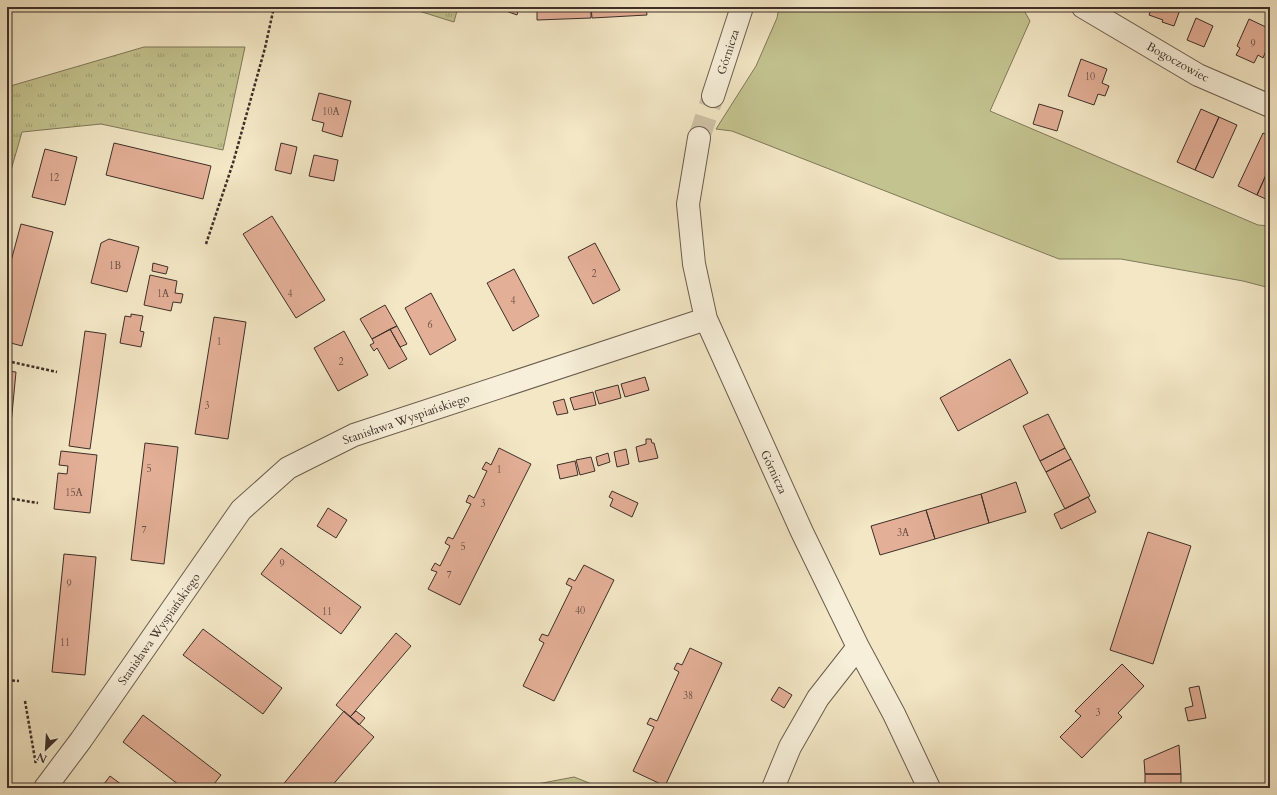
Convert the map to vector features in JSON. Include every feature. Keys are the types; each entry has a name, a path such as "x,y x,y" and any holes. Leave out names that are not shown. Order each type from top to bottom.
{"street":[{"name":"Górnicza","path":"713,96 742,7"},
{"name":"Bogoczowiec","path":"1087,8 1198,75 1270,106"},
{"name":"Górnicza","path":"700,138 688,204 694,264 706,319 802,532 858,647 894,714 929,788"},
{"name":"Stanisława Wyspiańskiego","path":"45,788 81,740 242,510 288,468 354,435 706,319"},
{"path":"772,788 790,747 818,698 858,647"}],"path":[{"path":"206,244 233,163 265,48 274,7"},
{"path":"7,245 11,246 7,258"},
{"path":"7,361 57,372"},
{"path":"7,498 38,503"},
{"path":"7,680 19,681"},
{"path":"25,701 36,766"}],"green space":[{"path":"406,7 458,7 454,22"},
{"path":"779,7 1022,7 1030,21 990,111 1258,225 1270,226 1270,288 1243,281 1121,259 1059,259 732,131 716,129 756,66 777,18"},
{"path":"144,47 245,47 223,150 101,124 22,132 7,184 7,87"},
{"path":"574,777 602,788 516,788"}],"building":[{"path":"462,7 478,7 478,11"},
{"path":"507,7 519,7 517,15 506,11"},
{"path":"537,7 591,7 591,18 537,20"},
{"path":"591,7 646,7 647,15 592,18"},
{"path":"1152,7 1181,7 1174,26 1149,15"},
{"path":"1196,18 1213,26 1204,47 1187,40"},
{"path":"1249,19 1270,29 1270,41 1263,58 1258,55 1254,63 1236,55 1240,48 1237,46"},
{"path":"1081,59 1107,69 1102,83 1109,86 1105,96 1098,94 1094,105 1068,96"},
{"path":"319,93 351,101 342,137 322,131 324,123 312,120"},
{"path":"1039,104 1063,111 1057,131 1033,124"},
{"path":"1201,109 1219,117 1195,170 1177,162"},
{"path":"1219,117 1237,125 1213,178 1195,170"},
{"path":"1263,133 1270,137 1270,166 1257,195 1238,186"},
{"path":"114,143 211,166 203,199 106,175"},
{"path":"281,143 297,147 291,174 275,170"},
{"path":"45,149 77,157 65,205 32,197"},
{"path":"314,155 338,160 334,181 309,176"},
{"path":"1270,166 1270,201 1257,195"},
{"path":"272,216 325,300 296,318 243,234"},
{"path":"21,224 53,232 22,346 7,342 7,276"},
{"path":"109,239 139,247 127,292 91,283 101,243"},
{"path":"595,243 620,290 593,304 568,257"},
{"path":"153,263 168,267 166,274 152,271"},
{"path":"514,269 539,316 513,331 487,283"},
{"path":"150,275 177,281 175,293 183,294 181,303 173,302 171,311 144,305"},
{"path":"431,293 456,340 430,355 405,308"},
{"path":"385,305 397,326 372,339 360,319"},
{"path":"131,314 143,316 140,331 144,332 141,347 120,343 125,316 131,317"},
{"path":"214,317 246,322 228,439 195,434"},
{"path":"397,326 407,344 400,347 390,329"},
{"path":"390,329 407,359 389,369 377,348 374,351 370,345 374,343 372,339"},
{"path":"85,331 106,334 90,449 69,446"},
{"path":"344,331 368,375 338,391 314,348"},
{"path":"1010,359 1028,393 958,431 940,398"},
{"path":"7,371 16,372 7,466"},
{"path":"645,377 649,390 625,397 621,384"},
{"path":"618,385 621,398 599,404 595,391"},
{"path":"593,392 596,405 574,410 570,398"},
{"path":"564,399 568,413 557,415 553,402"},
{"path":"1048,414 1065,448 1040,461 1023,426"},
{"path":"646,439 651,439 652,443 654,443 658,458 639,462 636,447 646,444"},
{"path":"145,443 178,447 164,564 131,560"},
{"path":"499,448 531,464 460,605 428,589 437,572 431,570 435,563 440,566 450,546 445,543 448,537 453,539 471,504 466,502 469,495 474,498 487,471 482,469 486,462 491,465"},
{"path":"1065,448 1071,459 1046,472 1040,461"},
{"path":"626,449 629,464 617,467 614,452"},
{"path":"61,451 97,455 90,513 54,509 58,473 67,474 68,466 59,465"},
{"path":"608,453 610,462 598,466 596,457"},
{"path":"591,457 595,471 580,475 576,460"},
{"path":"1071,459 1090,496 1065,509 1046,472"},
{"path":"575,461 578,475 560,479 557,465"},
{"path":"1016,482 1026,512 989,523 981,494"},
{"path":"612,491 638,503 632,517 610,506 613,499 609,497"},
{"path":"981,494 989,523 935,539 926,510"},
{"path":"1088,497 1096,512 1061,529 1054,514"},
{"path":"328,508 347,520 336,538 317,526"},
{"path":"926,510 935,539 880,555 871,526"},
{"path":"1148,532 1191,546 1153,664 1110,650"},
{"path":"281,548 361,607 341,634 261,574"},
{"path":"64,554 96,557 85,675 52,672"},
{"path":"584,565 614,580 554,701 523,686 544,643 539,640 542,634 548,636 572,587 566,584 569,578 575,581"},
{"path":"203,629 282,688 263,714 183,655"},
{"path":"396,633 411,646 350,717 336,705"},
{"path":"690,648 722,663 665,786 633,771 654,727 647,724 650,718 657,721 679,672 674,669 677,663 682,665"},
{"path":"1122,664 1144,686 1118,713 1122,717 1082,758 1060,737 1081,716 1075,711"},
{"path":"1199,686 1206,718 1188,721 1185,708 1193,706 1189,688"},
{"path":"779,687 792,695 784,708 771,700"},
{"path":"344,711 374,737 330,788 282,788 281,787"},
{"path":"356,711 365,718 359,725 350,717"},
{"path":"143,715 221,775 211,788 183,788 123,742"},
{"path":"1179,745 1181,774 1145,774 1144,760"},
{"path":"1145,774 1181,774 1181,788 1145,788"},
{"path":"110,776 126,788 101,788"}],"tunnel":[{"path":"699,138 713,96"}]}
